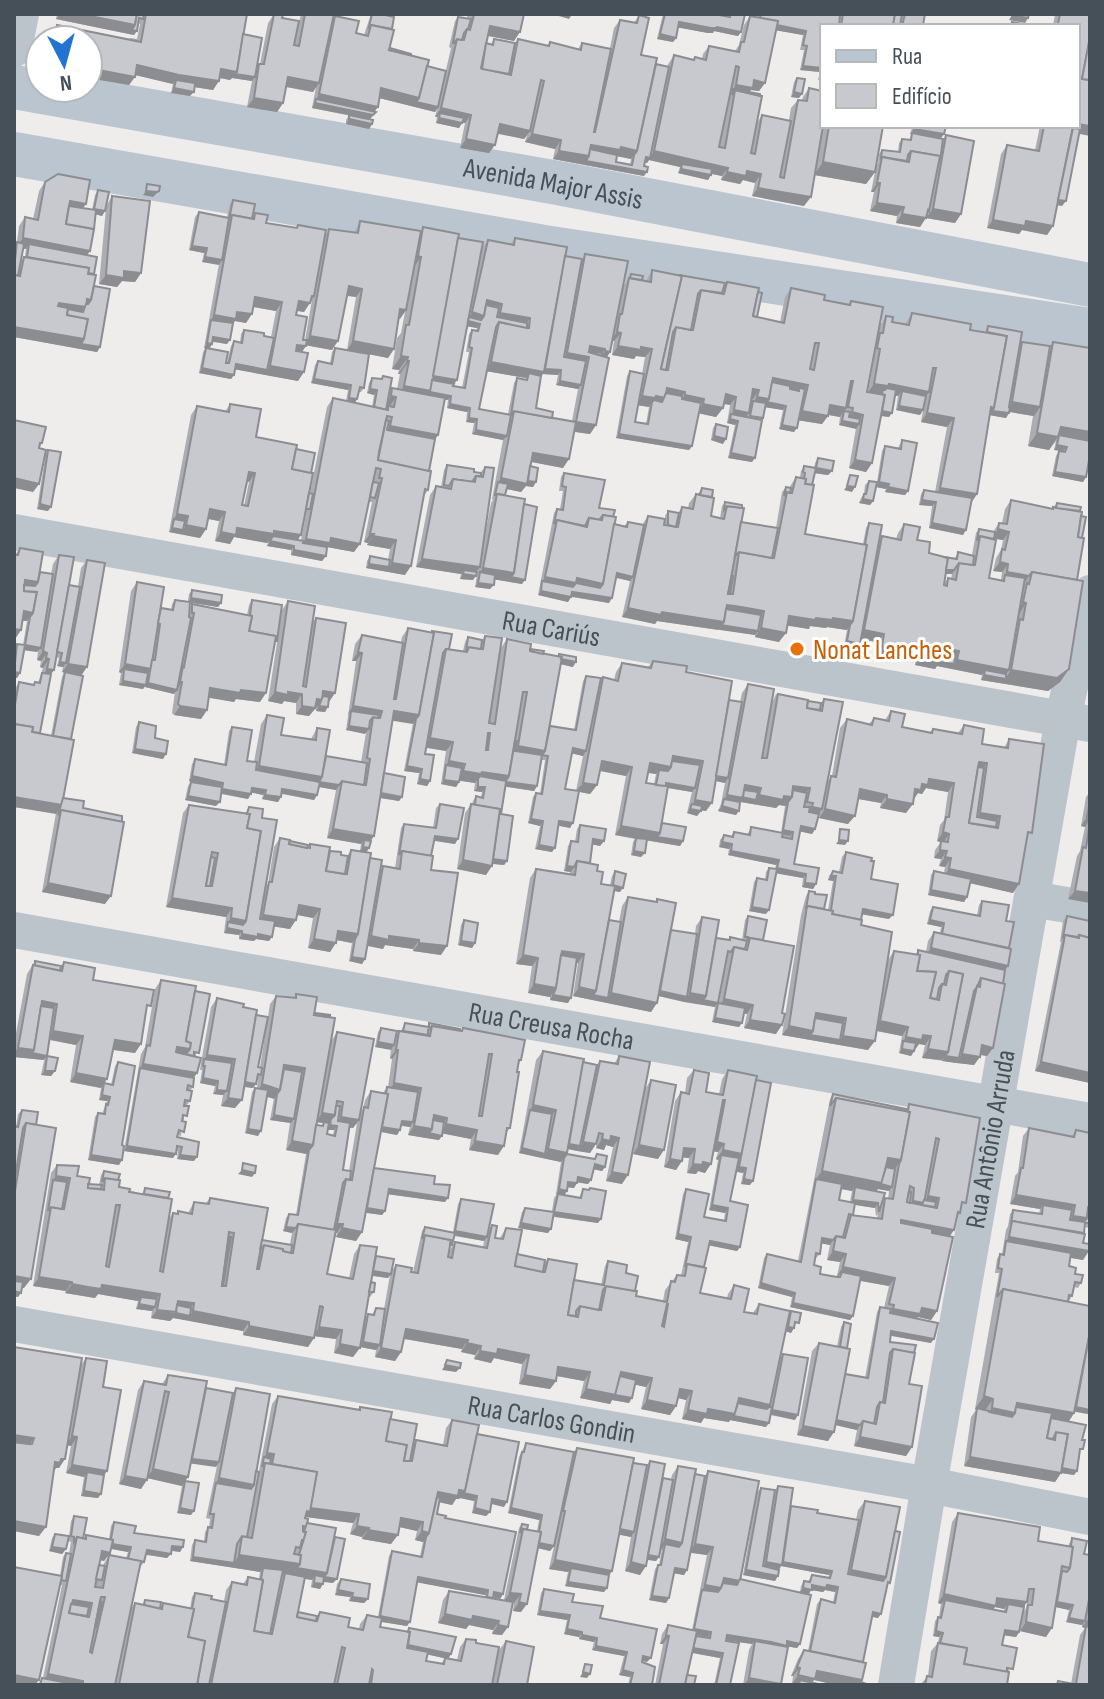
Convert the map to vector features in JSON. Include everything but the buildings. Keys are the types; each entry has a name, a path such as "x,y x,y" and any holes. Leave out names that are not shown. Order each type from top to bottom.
{"street":[{"path":"14,49 21,14"},
{"name":"Avenida Major Assis","path":"14,87 558,183 1090,285"},
{"path":"14,154 544,247 1090,330"},
{"path":"544,247 558,183"},
{"name":"Rua Cariús","path":"14,532 1077,722"},
{"name":"Rua Antônio Arruda","path":"896,1685 1032,899 1077,722 1090,593"},
{"path":"1032,899 1090,909"},
{"name":"Rua Creusa Rocha","path":"14,930 1090,1121"},
{"name":"Rua Carlos Gondin","path":"14,1324 929,1485 1090,1517"}],"place":[{"name":"Nonat Lanches","path":"797,649"}]}
